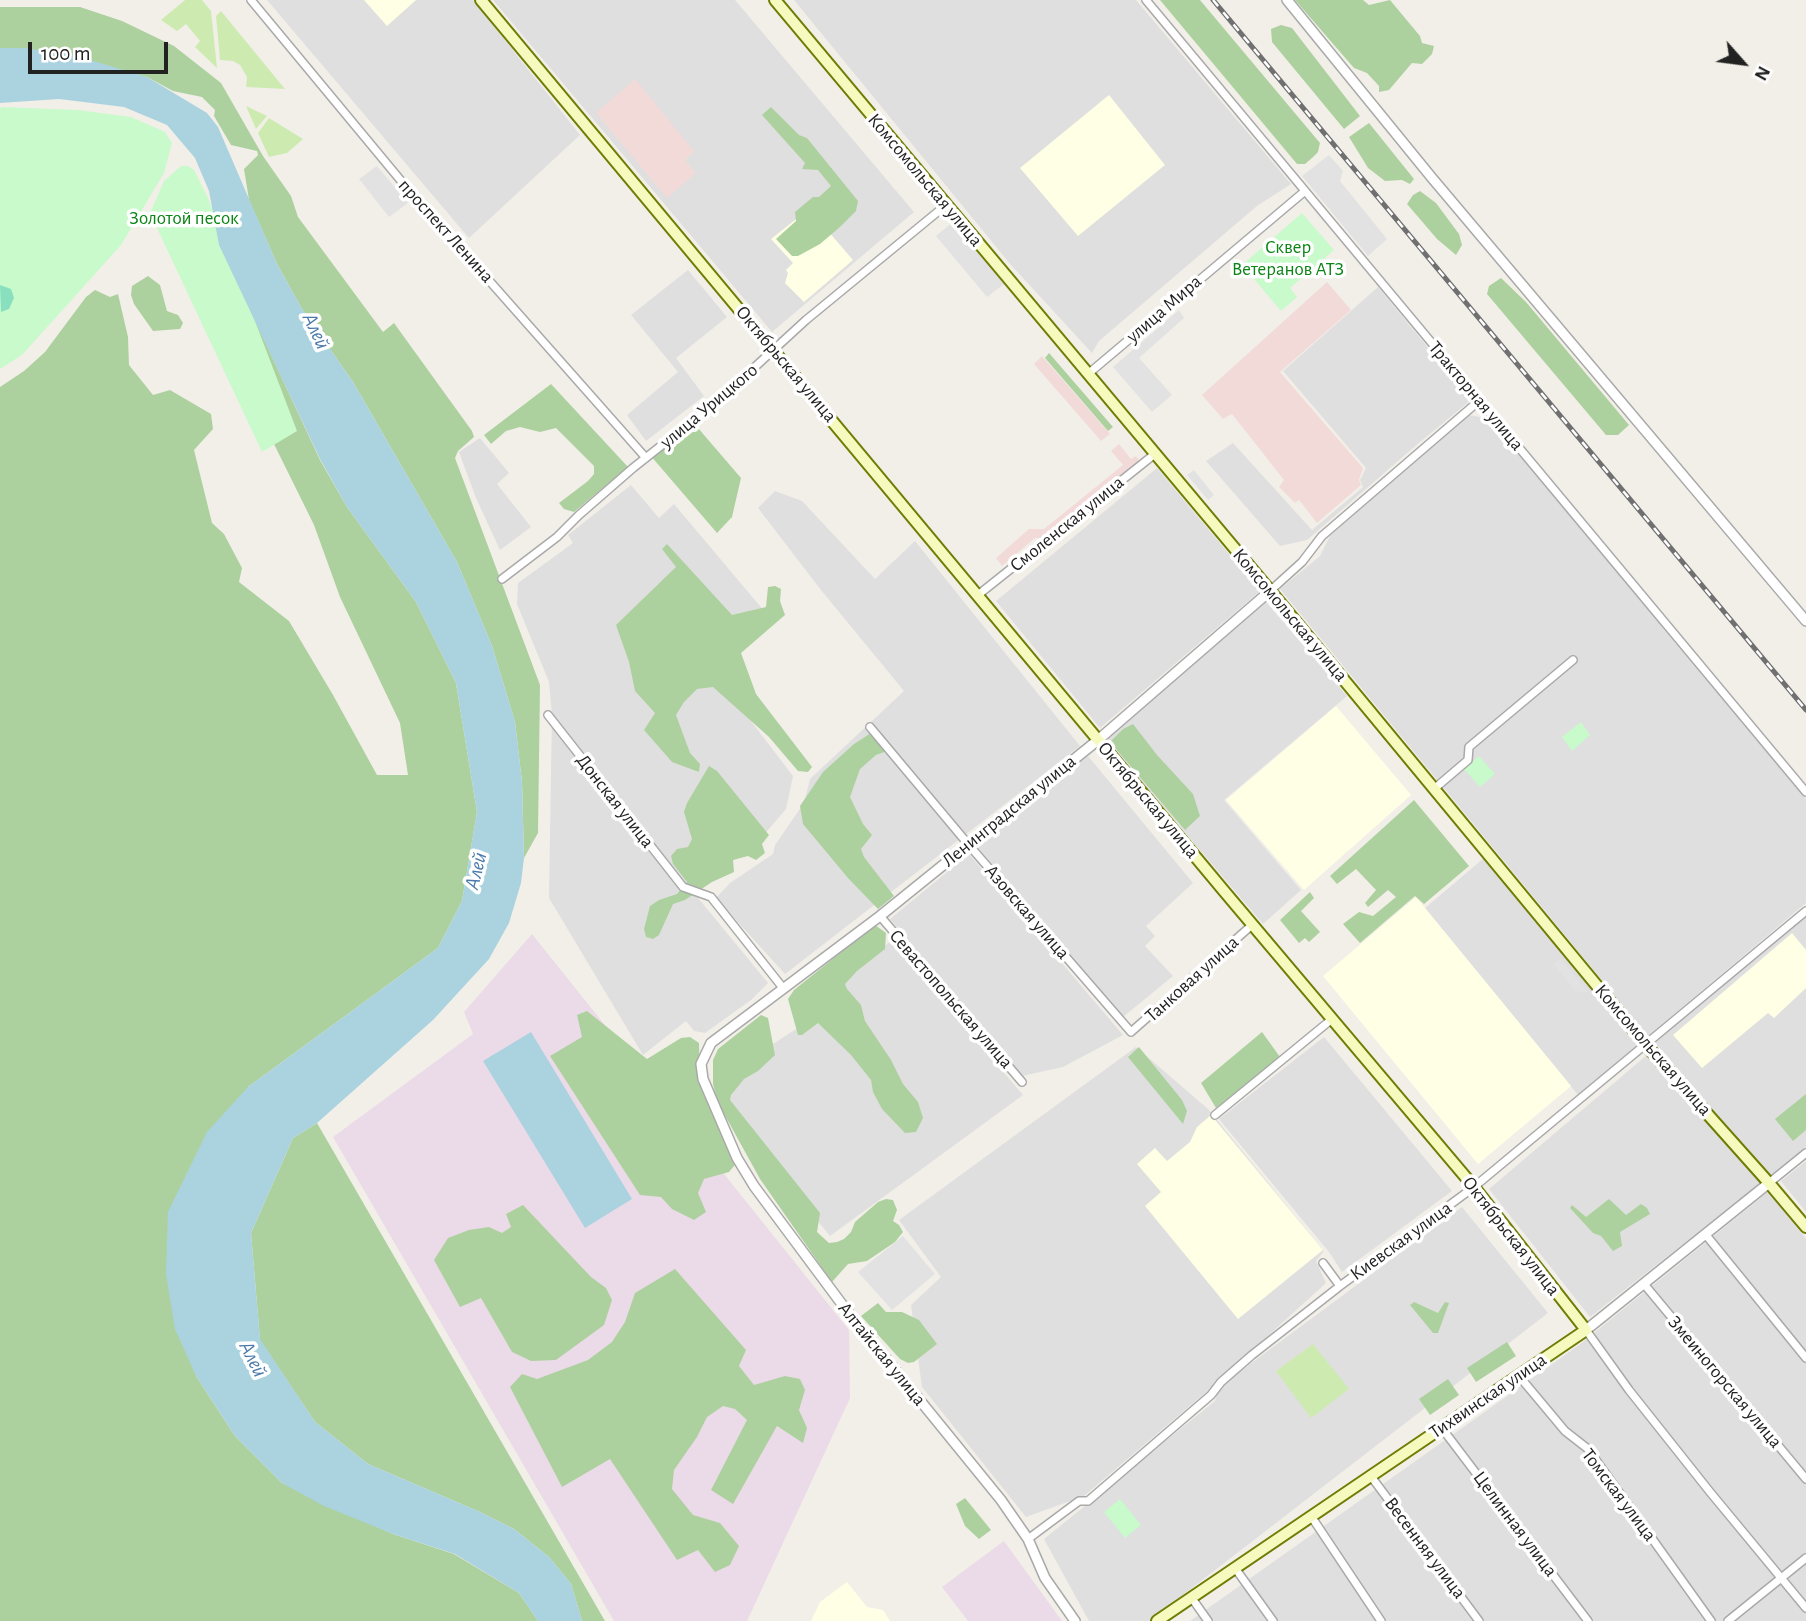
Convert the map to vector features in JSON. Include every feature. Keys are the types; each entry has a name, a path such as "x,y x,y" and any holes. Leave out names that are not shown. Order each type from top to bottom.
{"main road":[{"name":"Октябрьская улица","path":"481,0 1252,925 1474,1187 1586,1331"},
{"name":"Комсомольская улица","path":"775,0 1156,453 1646,1045 1806,1227"},
{"name":"Тихвинская улица","path":"1157,1621 1586,1331"}],"street":[{"name":"проспект Ленина","path":"251,0 402,182 646,458"},
{"name":"Тракторная улица","path":"1146,0 1806,792"},
{"path":"1287,0 1432,178 1806,621"},
{"name":"улица Мира","path":"1088,374 1305,191"},
{"name":"улица Урицкого","path":"502,579 557,537 646,458 720,399 847,285 946,205"},
{"name":"Ленинградская улица","path":"703,1079 701,1064 711,1043 880,916 1098,740 1302,562 1322,536 1480,400"},
{"name":"Смоленская улица","path":"978,596 1156,453"},
{"path":"1434,789 1468,760 1469,747 1573,660"},
{"name":"Донская улица","path":"548,715 683,887 711,897 783,988"},
{"name":"Азовская улица","path":"870,727 1131,1032"},
{"name":"Киевская улица","path":"1028,1539 1079,1501 1088,1501 1211,1395 1221,1382 1252,1355 1474,1187 1806,911"},
{"name":"Севастопольская улица","path":"880,916 1022,1082"},
{"name":"Танковая улица","path":"1131,1032 1252,925"},
{"path":"1215,1115 1332,1019"},
{"name":"Алтайская улица","path":"703,1079 737,1158 754,1186 844,1307 993,1490 1028,1539 1045,1578 1075,1621"},
{"name":"Тихвинская улица","path":"1586,1331 1806,1153"},
{"path":"1706,1235 1806,1359"},
{"path":"1323,1263 1340,1286"},
{"name":"Змеиногорская улица","path":"1644,1284 1806,1479"},
{"name":"Октябрьская улица","path":"1586,1331 1702,1482 1806,1608"},
{"name":"Томская улица","path":"1519,1376 1565,1431 1588,1448 1707,1620"},
{"name":"Целинная улица","path":"1441,1427 1588,1621"},
{"name":"Весенняя улица","path":"1370,1475 1479,1621"},
{"path":"1311,1516 1381,1621"},
{"path":"1728,1621 1806,1558"},
{"path":"1235,1568 1273,1621"},
{"path":"1191,1597 1208,1621"}],"shaded area":[{"path":"267,0 473,0 580,135 469,238"},
{"path":"364,0 416,0 387,26"},
{"path":"493,0 735,0 914,212 772,332"},
{"path":"794,0 1136,0 1291,184 1257,206 1099,341 1092,353 1011,265"},
{"path":"635,79 694,151 685,160 696,173 667,198 596,113"},
{"path":"1109,95 1165,165 1078,236 1020,168"},
{"path":"1329,155 1343,171 1340,181 1387,239 1368,256 1302,176"},
{"path":"377,166 408,203 389,217 359,179"},
{"path":"809,209 853,260 804,302 785,283 788,273 786,270 793,263 771,239"},
{"path":"953,222 1004,284 987,297 936,236"},
{"path":"688,270 727,317 676,358 704,396 646,441 627,415 678,372 631,315"},
{"path":"1327,282 1351,310 1280,372 1363,468 1359,480 1361,485 1317,523 1299,500 1295,503 1279,487 1284,480 1232,414 1223,419 1202,395"},
{"path":"1378,287 1471,400 1307,540 1280,546 1206,461 1233,443 1312,530 1363,487 1360,480 1366,468 1283,371"},
{"path":"1179,310 1184,318 1139,358 1172,395 1152,412 1113,367"},
{"path":"1042,356 1110,434 1101,441 1034,364"},
{"path":"1469,415 1491,419 1618,566 1664,630 1806,799 1806,903 1648,1036 1280,589 1320,556 1330,536"},
{"path":"480,438 509,473 497,484 531,527 500,550 459,452"},
{"path":"1119,444 1131,459 1136,456 1141,463 1047,538 1035,538 1002,566 996,558 1029,529 1044,529 1123,465 1111,451"},
{"path":"1157,468 1260,591 1100,728 996,601"},
{"path":"1194,470 1214,495 1208,500 1187,475"},
{"path":"631,485 659,518 674,504 765,612 708,665 793,776 786,809 762,837 694,893 768,983 751,1000 705,1033 694,1031 686,1021 643,1055 549,898 552,714 549,682 517,604 518,583 573,543 568,535"},
{"path":"775,491 802,501 875,579 915,541 1080,746 785,974 716,898 730,883 773,854 775,845 804,803 810,779 904,691 758,508"},
{"path":"1266,602 1347,696 1224,800 1301,890 1263,924 1106,740"},
{"path":"1336,706 1411,795 1304,890 1226,800"},
{"path":"1088,756 1193,883 1146,926 1155,936 1145,946 1173,976 1123,1017 977,846"},
{"path":"969,854 1123,1035 1063,1067 1022,1076 890,919"},
{"path":"1484,858 1640,1045 1578,1095 1425,908"},
{"path":"1416,897 1571,1086 1478,1164 1323,976"},
{"path":"1806,917 1806,1147 1771,1175 1655,1043"},
{"path":"1792,933 1806,950 1806,988 1774,1018 1768,1013 1702,1068 1673,1035"},
{"path":"532,934 849,1330 850,1398 747,1621 614,1621 333,1137 473,1034 464,1012"},
{"path":"891,941 1023,1095 830,1236 768,1160 724,1099 770,1046 840,1000 836,983"},
{"path":"1561,959 1588,992 1576,992 1553,964"},
{"path":"1324,1037 1452,1191 1342,1272 1329,1252 1219,1119"},
{"path":"1136,1047 1208,1109 1324,1251 1316,1261 1326,1283 1206,1392 1084,1496 1026,1517 922,1387 911,1305 941,1277 899,1220"},
{"path":"1647,1055 1762,1182 1590,1317 1489,1189"},
{"path":"1211,1115 1323,1250 1238,1319 1145,1206 1161,1192 1137,1164 1155,1148 1167,1161 1190,1142 1197,1127"},
{"path":"1806,1161 1806,1212 1781,1181"},
{"path":"1768,1192 1806,1239 1806,1621 1190,1621 1579,1345"},
{"path":"1462,1207 1548,1313 1149,1621 1089,1621 1044,1539 1215,1401 1219,1387"},
{"path":"903,1236 935,1274 892,1310 858,1272"},
{"path":"1004,1541 1062,1621 968,1621 942,1587"},
{"path":"847,1582 867,1607 883,1610 890,1621 811,1621 820,1602"}],"green space":[{"path":"185,0 202,0 211,11 217,68 195,47 200,41 186,24 177,31 161,20"},
{"path":"1160,0 1200,0 1320,143 1318,152 1305,164 1297,164"},
{"path":"1295,0 1363,0 1369,5 1390,0 1420,36 1422,43 1434,46 1432,54 1422,64 1412,63 1389,90 1379,92 1379,86 1367,73 1354,68"},
{"path":"0,7 80,7 122,21 174,46 221,83 263,156 291,196 298,217 383,332 394,323 472,431 474,437 458,451 455,458 540,685 538,833 524,858 522,782 515,722 492,646 457,562 353,382 302,309 277,264 249,200 244,169 258,155 257,151 231,145 214,116 215,110 202,97 173,91 147,77 23,48 0,48"},
{"path":"221,11 285,89 246,87 247,77 240,65 233,61 220,60 216,16"},
{"path":"1281,25 1292,28 1360,116 1344,129 1272,42 1271,29"},
{"path":"246,106 267,116 256,129"},
{"path":"771,107 799,135 807,138 858,201 856,211 840,227 820,244 798,256 792,256 776,239 796,221 795,212 831,186 818,170 802,169 805,163 762,115"},
{"path":"0,108 78,110 131,117 165,132 172,143 164,173 121,245 22,355 0,369"},
{"path":"269,118 303,139 287,153 269,157 258,133"},
{"path":"1369,123 1414,179 1410,184 1402,180 1385,181 1368,168 1349,137"},
{"name":"Золотой песок","path":"181,166 194,170 208,198 297,431 262,452 150,213 164,181"},
{"path":"1420,191 1436,203 1459,234 1462,245 1456,255 1437,239 1407,204 1413,195"},
{"name":"Сквер Ветеранов АТЗ","path":"1302,213 1334,250 1290,288 1297,297 1281,311 1242,265"},
{"path":"148,276 160,285 167,311 178,315 183,323 180,329 153,331 134,304 132,286"},
{"path":"1501,278 1526,302 1629,425 1618,435 1606,435 1487,294 1489,286"},
{"path":"0,285 11,289 14,298 9,309 1,312"},
{"path":"95,290 110,297 118,294 128,337 129,365 153,395 170,390 211,414 213,429 194,450 212,523 224,534 242,568 239,582 289,621 377,775 408,775 400,723 340,597 314,525 273,442 247,303 320,460 347,507 416,602 456,683 477,812 462,901 438,948 248,1087 196,1376 235,1436 282,1483 393,1534 454,1554 519,1593 538,1621 0,1621 0,387 24,371 45,352 86,297"},
{"path":"1049,353 1113,427 1108,431 1045,358"},
{"path":"551,384 628,467 574,512 564,509 559,503 588,481 594,474 594,466 556,428 540,432 520,427 506,431 491,444 484,435"},
{"path":"692,421 741,478 732,517 717,533 650,455"},
{"path":"667,544 732,615 766,607 768,587 781,589 780,601 785,615 741,653 756,694 812,767 808,772 798,771 769,737 713,687 697,689 676,715 690,753 700,764 699,772 672,762 644,730 655,713 635,691 629,662 616,625 676,567 662,549"},
{"path":"1581,722 1590,735 1572,751 1562,737"},
{"path":"1133,724 1193,794 1200,816 1185,830 1110,742 1123,729"},
{"path":"871,733 887,751 876,755 860,769 850,797 863,824 872,835 861,849 864,857 894,896 878,909 803,824 800,806 823,772 854,744"},
{"path":"1479,756 1495,774 1480,787 1464,769"},
{"path":"709,766 717,771 769,835 762,844 765,853 756,860 748,856 733,860 734,872 673,904 659,935 653,939 646,937 644,929 650,906 677,894 687,882 673,864 671,856 677,849 688,847 692,839 684,812"},
{"path":"1414,800 1469,866 1424,904 1415,896 1360,943 1343,924 1359,912 1373,916 1396,897 1388,890 1368,907 1365,903 1376,890 1356,869 1337,884 1330,876"},
{"path":"1310,892 1314,898 1301,911 1320,932 1309,942 1305,938 1299,943 1280,920"},
{"path":"875,925 886,933 885,949 845,984 861,1005 865,1021 891,1060 903,1084 918,1102 923,1118 916,1132 905,1133 882,1109 873,1092 871,1080 851,1055 818,1023 798,1035 788,999 794,990"},
{"path":"587,1011 647,1059 681,1038 690,1037 699,1043 704,1096 722,1130 735,1165 729,1172 704,1179 698,1193 706,1212 694,1220 672,1209 661,1197 640,1195 550,1056 582,1037 577,1015"},
{"path":"761,1015 768,1018 775,1055 758,1071 744,1079 730,1100 820,1213 817,1232 829,1243 844,1239 855,1222 878,1202 886,1199 893,1200 897,1210 893,1221 903,1232 895,1242 867,1261 848,1264 832,1282 760,1179 717,1101 713,1084 713,1060 718,1049"},
{"path":"1262,1032 1280,1057 1216,1108 1201,1083"},
{"path":"1139,1047 1182,1100 1187,1111 1183,1124 1128,1057"},
{"path":"1806,1094 1806,1130 1793,1141 1775,1119"},
{"path":"317,1123 605,1621 582,1621 571,1584 549,1557 514,1529 368,1464 315,1422 260,1340 251,1233 293,1138"},
{"path":"1609,1199 1626,1215 1641,1204 1650,1214 1620,1232 1622,1246 1613,1251 1601,1236 1593,1233 1570,1208 1572,1205 1586,1217"},
{"path":"523,1205 591,1277 606,1288 612,1300 604,1325 556,1360 531,1361 512,1352 481,1298 460,1307 434,1260 448,1238 469,1230 489,1227 502,1233 511,1227 506,1214"},
{"path":"675,1269 746,1350 739,1366 754,1385 785,1376 800,1379 805,1390 799,1410 807,1428 803,1443 777,1426 733,1504 711,1490 747,1420 735,1409 723,1406 707,1417 674,1470 672,1489 693,1515 720,1523 739,1546 730,1565 715,1572 698,1550 677,1560 610,1459 562,1487 510,1387 522,1374 537,1379 588,1360 612,1342 625,1322 635,1293"},
{"path":"1414,1302 1438,1313 1445,1302 1449,1303 1438,1333 1433,1333 1410,1305"},
{"path":"878,1303 886,1312 902,1312 919,1320 937,1344 914,1362 908,1363 900,1359 861,1316"},
{"path":"1507,1342 1516,1356 1476,1382 1467,1368"},
{"path":"1313,1344 1349,1389 1311,1418 1276,1371"},
{"path":"1448,1379 1459,1395 1430,1415 1419,1399"},
{"path":"965,1498 991,1530 979,1539 965,1526 956,1504"},
{"path":"1120,1499 1141,1525 1125,1538 1104,1512"}],"water":[{"name":"Алей","path":"0,48 70,54 147,77 207,113 218,127 277,264 302,309 353,382 457,562 492,646 515,722 522,782 524,858 521,883 509,923 489,959 433,1020 317,1123 293,1138 251,1233 260,1339 315,1422 368,1464 514,1529 549,1557 571,1584 582,1621 538,1621 519,1593 455,1554 393,1534 324,1506 282,1483 235,1436 196,1376 175,1329 166,1274 168,1212 207,1132 248,1087 438,948 462,901 477,812 456,683 416,602 347,507 320,459 219,245 209,191 195,158 167,125 124,107 59,99 0,103"},
{"path":"531,1032 632,1199 585,1228 483,1061"}],"railway":[{"path":"1213,0 1806,710"}]}
